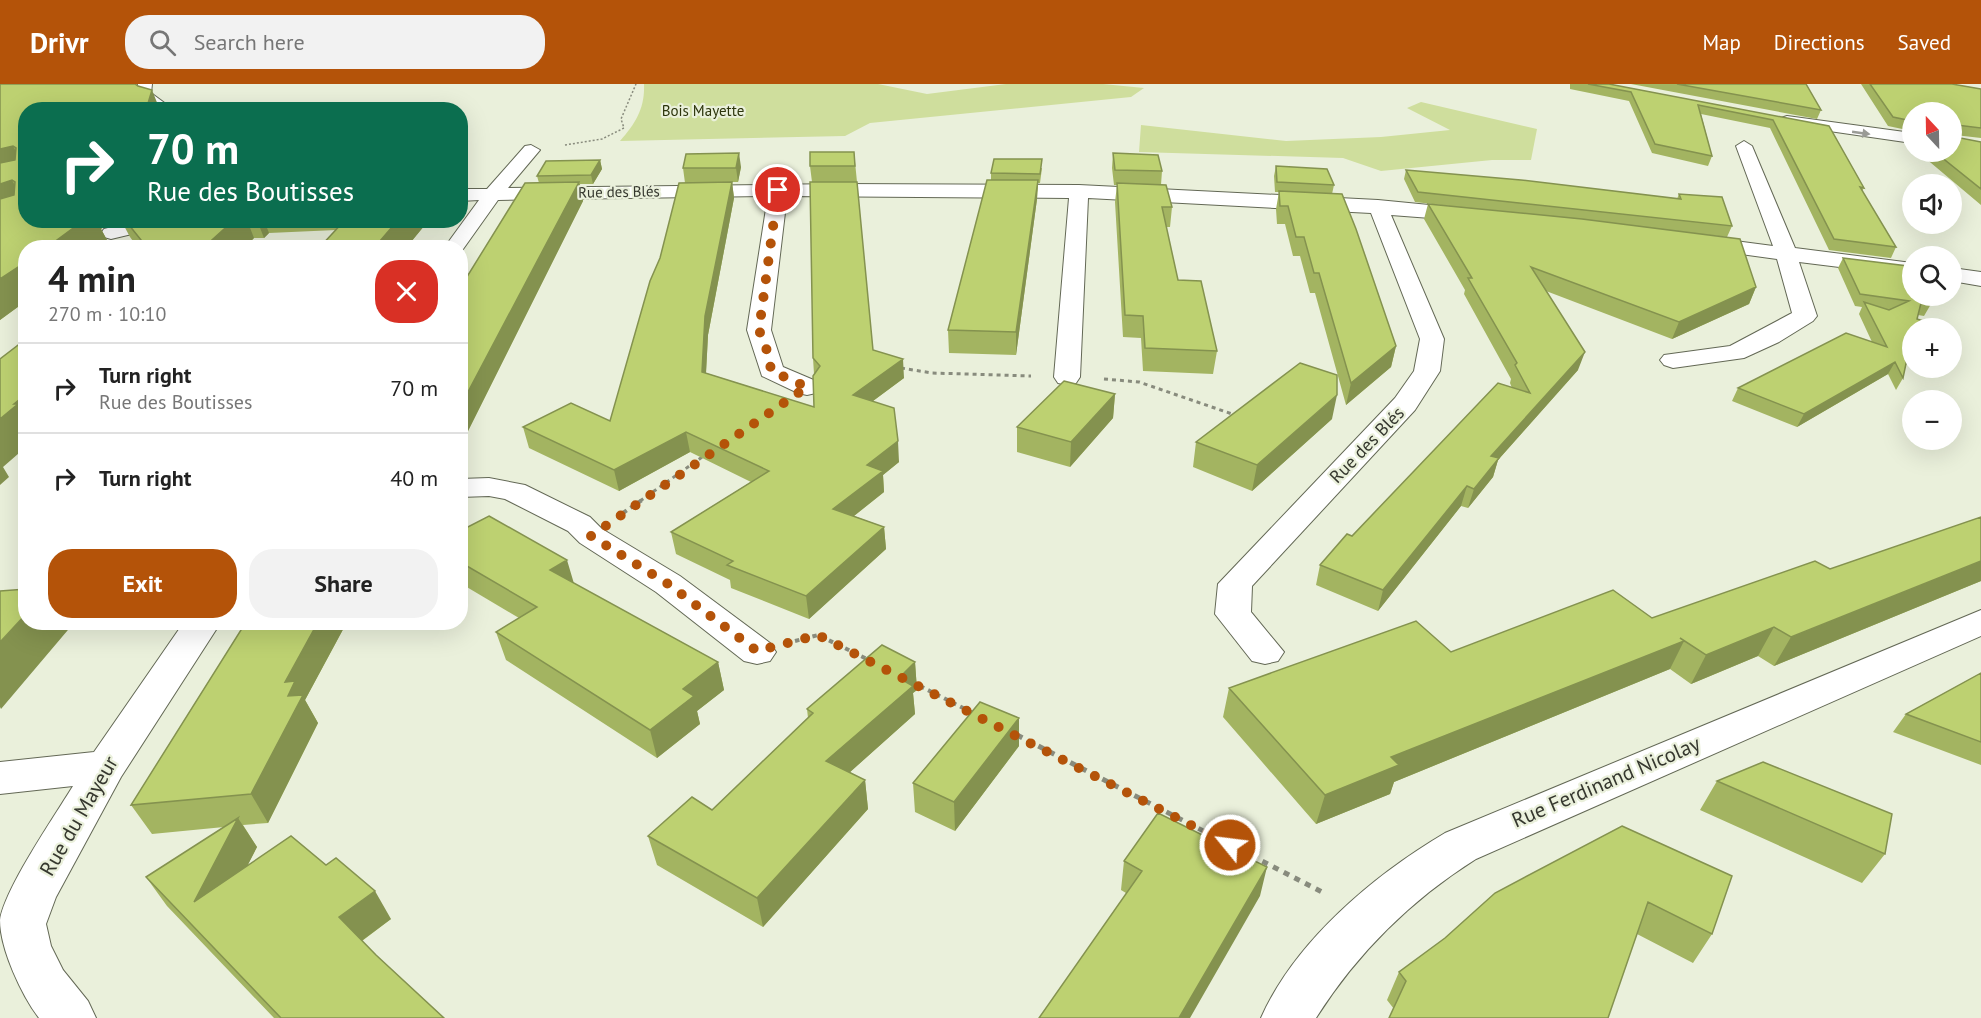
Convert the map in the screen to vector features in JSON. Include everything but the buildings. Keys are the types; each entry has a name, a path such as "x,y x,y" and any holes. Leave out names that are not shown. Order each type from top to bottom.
{"street":[{"path":"145,84 142,95 154,102"},
{"path":"1767,117 1832,129 1902,137"},
{"path":"1673,360 1735,353 1770,337 1805,316 1786,253 1744,146"},
{"path":"460,240 493,194 531,150"},
{"path":"778,190 759,330 769,356 771,371 807,387"},
{"name":"Rue des Blés","path":"468,195 778,190 1079,191 1378,206 1485,217"},
{"path":"1067,377 1079,191"},
{"name":"Rue des Blés","path":"1265,652 1233,615 1235,584 1405,404 1427,370 1432,339 1378,206"},
{"path":"109,234 134,228"},
{"path":"1682,240 1902,269"},
{"path":"1962,276 1981,279"},
{"path":"468,488 489,487 514,492 579,524 591,536 668,584 757,651"},
{"name":"Rue Ferdinand Nicolay","path":"1287,1018 1320,967 1360,923 1424,868 1475,838 1981,622"},
{"name":"Rue du Mayeur","path":"70,1018 45,986 27,948 22,924 34,893 106,766 198,630"},
{"path":"0,778 106,766"}],"path":[{"path":"531,150 602,139 624,129 621,119 636,84"},
{"path":"899,367 932,373 1067,377 1139,382 1242,417"},
{"path":"591,536 707,454"},
{"path":"757,651 818,635 881,667"},
{"path":"903,677 977,714"},
{"path":"1008,730 1320,890 1360,923"}],"green space":[{"name":"Bois Mayette","path":"644,84 878,84 927,94 1006,84 1103,84 1144,88 1131,97 870,123 845,136 620,141 631,128 641,108"},
{"path":"1421,102 1537,129 1531,160 1492,160 1381,171 1343,158 1139,152 1141,125 1286,141 1381,137 1450,130 1407,108"}],"route":[{"path":"778,190 759,330 769,356 771,371 807,387 688,466 591,536 668,584 757,651 818,635 1230,845"}]}
